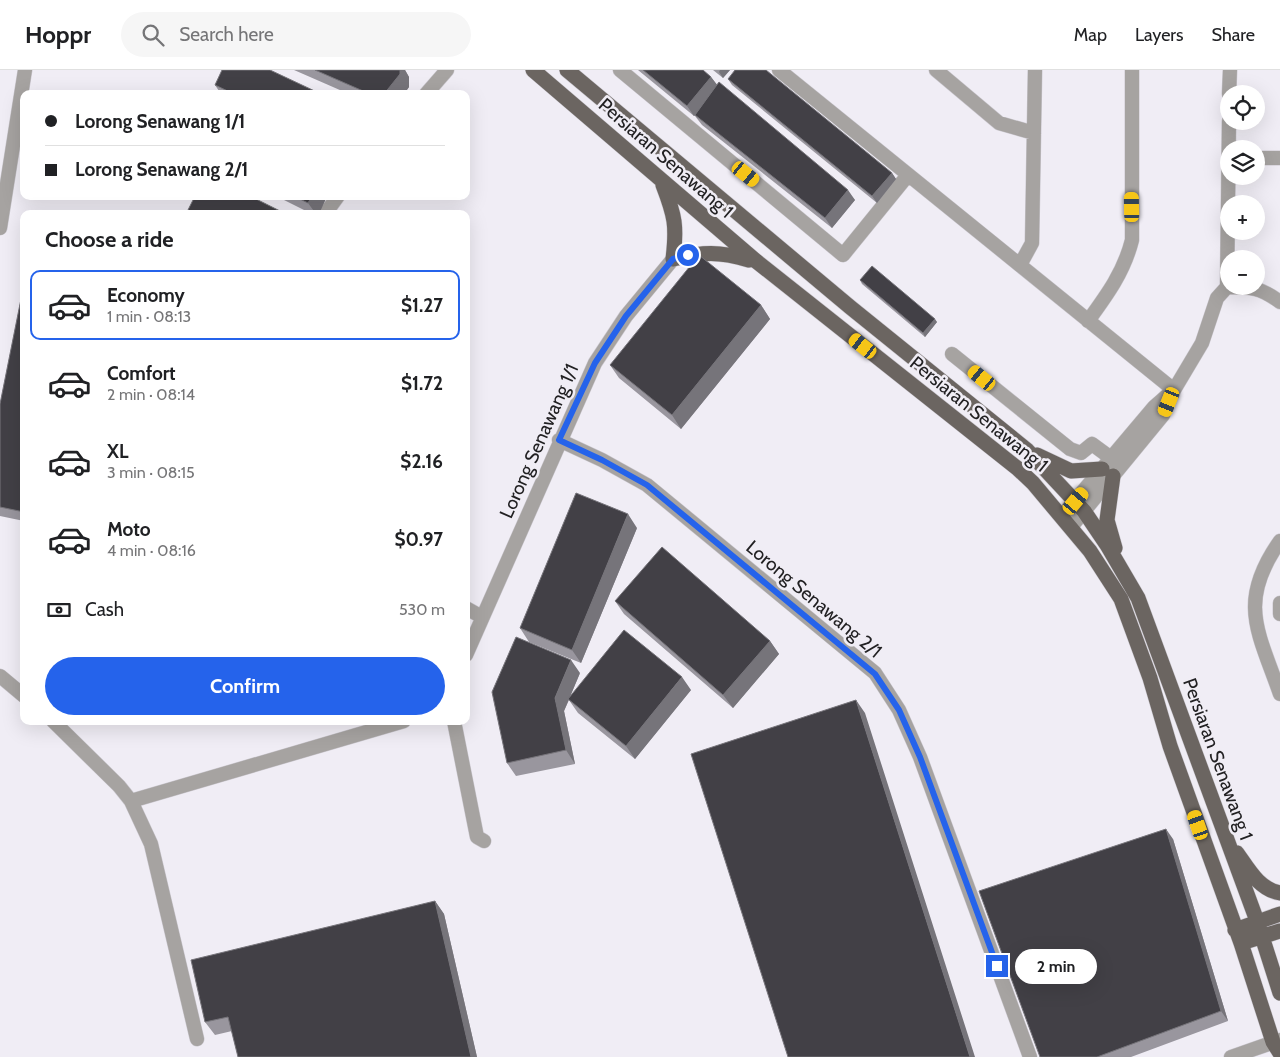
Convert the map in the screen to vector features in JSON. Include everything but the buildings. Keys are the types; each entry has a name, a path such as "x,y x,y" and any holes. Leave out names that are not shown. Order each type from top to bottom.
{"main road":[{"name":"Persiaran Senawang 1","path":"532,70 756,262 1017,468 1067,521 1090,551 1121,599 1150,678 1170,746 1278,1045"},
{"name":"Persiaran Senawang 1","path":"567,70 850,307 1027,450 1080,506 1138,598 1257,921 1280,993"},
{"path":"662,182 674,213 676,231 673,259 711,252 756,262"},
{"path":"1027,450 1071,471 1109,468 1107,520 1121,570"},
{"path":"1225,835 1256,880 1271,891 1280,893"},
{"path":"1238,937 1257,921 1280,914"},
{"path":"1238,937 1262,937 1280,931"}],"street":[{"path":"22,90 25,70"},
{"path":"620,70 843,255 908,175"},
{"path":"779,70 1174,390"},
{"path":"936,70 999,123 1034,133"},
{"path":"1020,265 1032,243 1035,70"},
{"path":"1088,320 1112,288 1126,263 1132,240 1132,70"},
{"path":"1230,70 1230,85"},
{"path":"429,90 440,72"},
{"path":"0,228 20,102"},
{"path":"1265,158 1280,158"},
{"path":"1228,250 1229,185"},
{"name":"Lorong Senawang 1/1","path":"470,646 559,440 595,363 626,316 673,259"},
{"path":"1265,291 1280,302"},
{"path":"1067,521 1109,468 1164,415 1174,390 1202,343 1217,298 1220,295"},
{"path":"952,354 1070,450 1081,453 1092,444 1109,468"},
{"name":"Lorong Senawang 2/1","path":"559,440 602,460 647,485 875,674 899,710 920,757 1030,1057"},
{"path":"1280,540 1265,563 1255,596 1255,623 1280,694"},
{"path":"1280,603 1280,614"},
{"path":"470,610 482,617"},
{"path":"0,676 20,693"},
{"path":"57,725 107,774 131,801 151,844 197,1039"},
{"path":"131,801 390,725"},
{"path":"455,725 477,837 484,841"},
{"path":"1231,1057 1278,1045"}],"route":[{"path":"688,255 673,259 626,316 595,363 559,440 602,460 647,485 875,674 899,710 920,757 997,966"}]}
